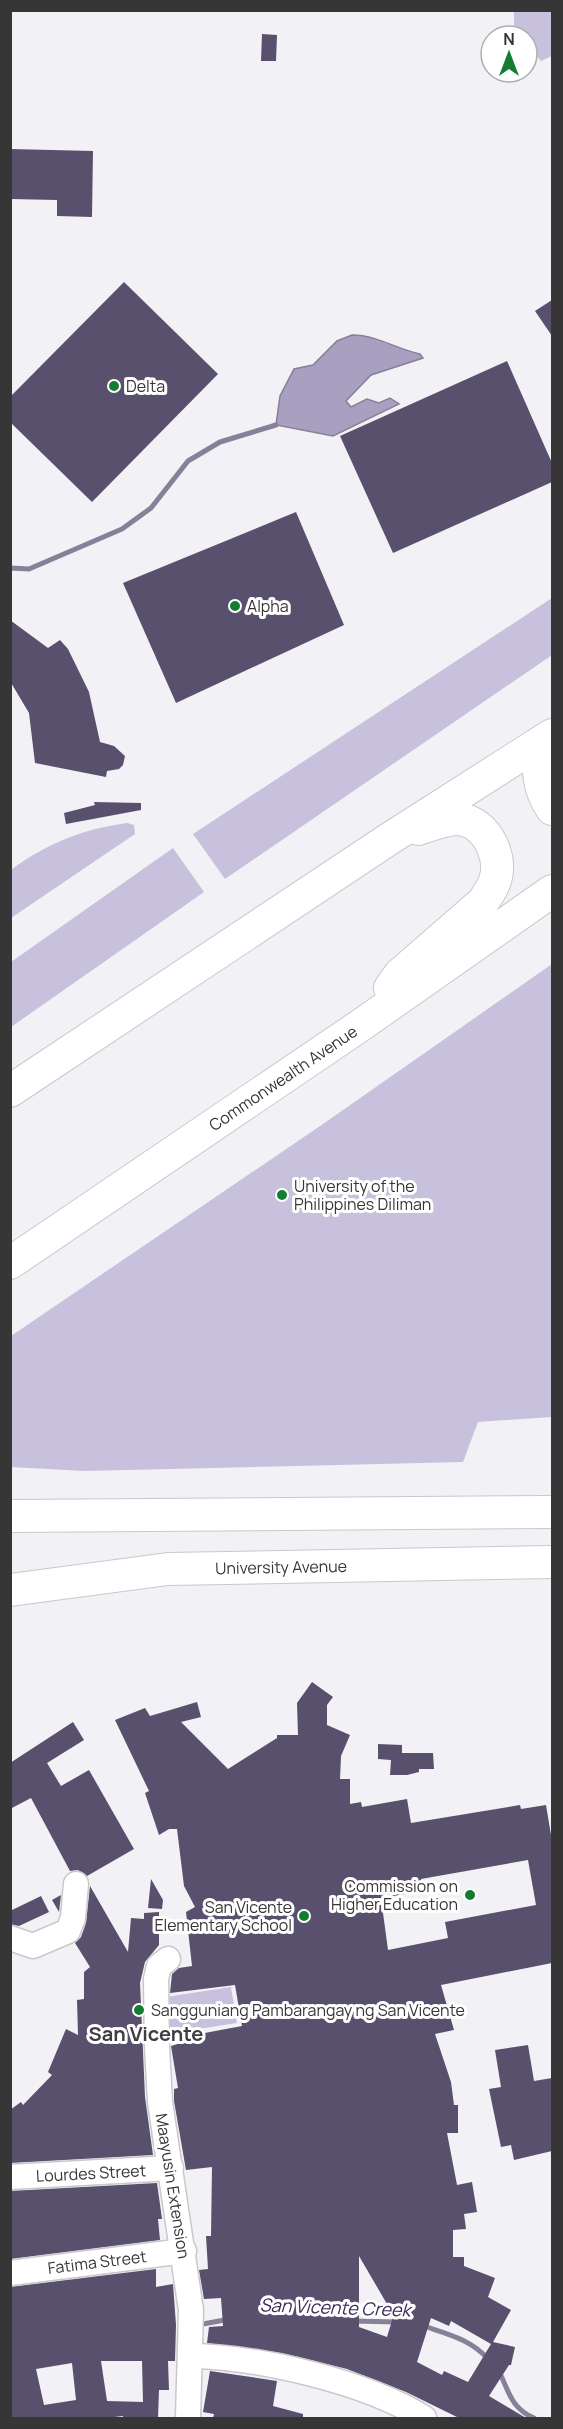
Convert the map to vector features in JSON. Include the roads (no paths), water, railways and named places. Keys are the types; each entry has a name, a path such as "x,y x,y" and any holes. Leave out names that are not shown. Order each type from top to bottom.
{"main road":[{"path":"546,739 538,779 543,796 552,809"},
{"path":"10,1091 389,838 546,739"},
{"path":"361,1025 400,974 483,902 497,875 494,849 484,833 469,822 456,819 443,821 389,838"},
{"name":"Commonwealth Avenue","path":"10,1263 361,1025 552,891"},
{"path":"10,1516 552,1512"},
{"name":"University Avenue","path":"10,1590 168,1569 552,1562"}],"street":[{"path":"10,1938 33,1946 68,1931 74,1918 76,1884"},
{"name":"Maayusin Extension","path":"168,1959 159,1966 156,1979 156,2047 160,2102 191,2310 188,2418"},
{"name":"Lourdes Street","path":"10,2177 171,2168"},
{"name":"Fatima Street","path":"10,2273 184,2251"},
{"path":"191,2356 209,2356 294,2370 345,2384 424,2418"}],"waterway":[{"path":"10,568 29,569 122,529 151,508 188,461 220,442 276,425"},
{"name":"San Vicente Creek","path":"203,2324 230,2319"},
{"name":"San Vicente Creek","path":"353,2321 397,2322"},
{"name":"San Vicente Creek","path":"421,2325 466,2342 489,2360"},
{"name":"San Vicente Creek","path":"499,2371 515,2404 534,2418"}],"place":[{"name":"Delta","path":"114,386"},
{"name":"Alpha","path":"235,606"},
{"name":"University of the Philippines Diliman","path":"282,1195"},
{"name":"Commission on Higher Education","path":"470,1895"},
{"name":"San Vicente Elementary School","path":"304,1916"},
{"name":"Sangguniang Pambarangay ng San Vicente","path":"139,2010"}],"district":[{"name":"San Vicente","path":"146,2033"}]}
